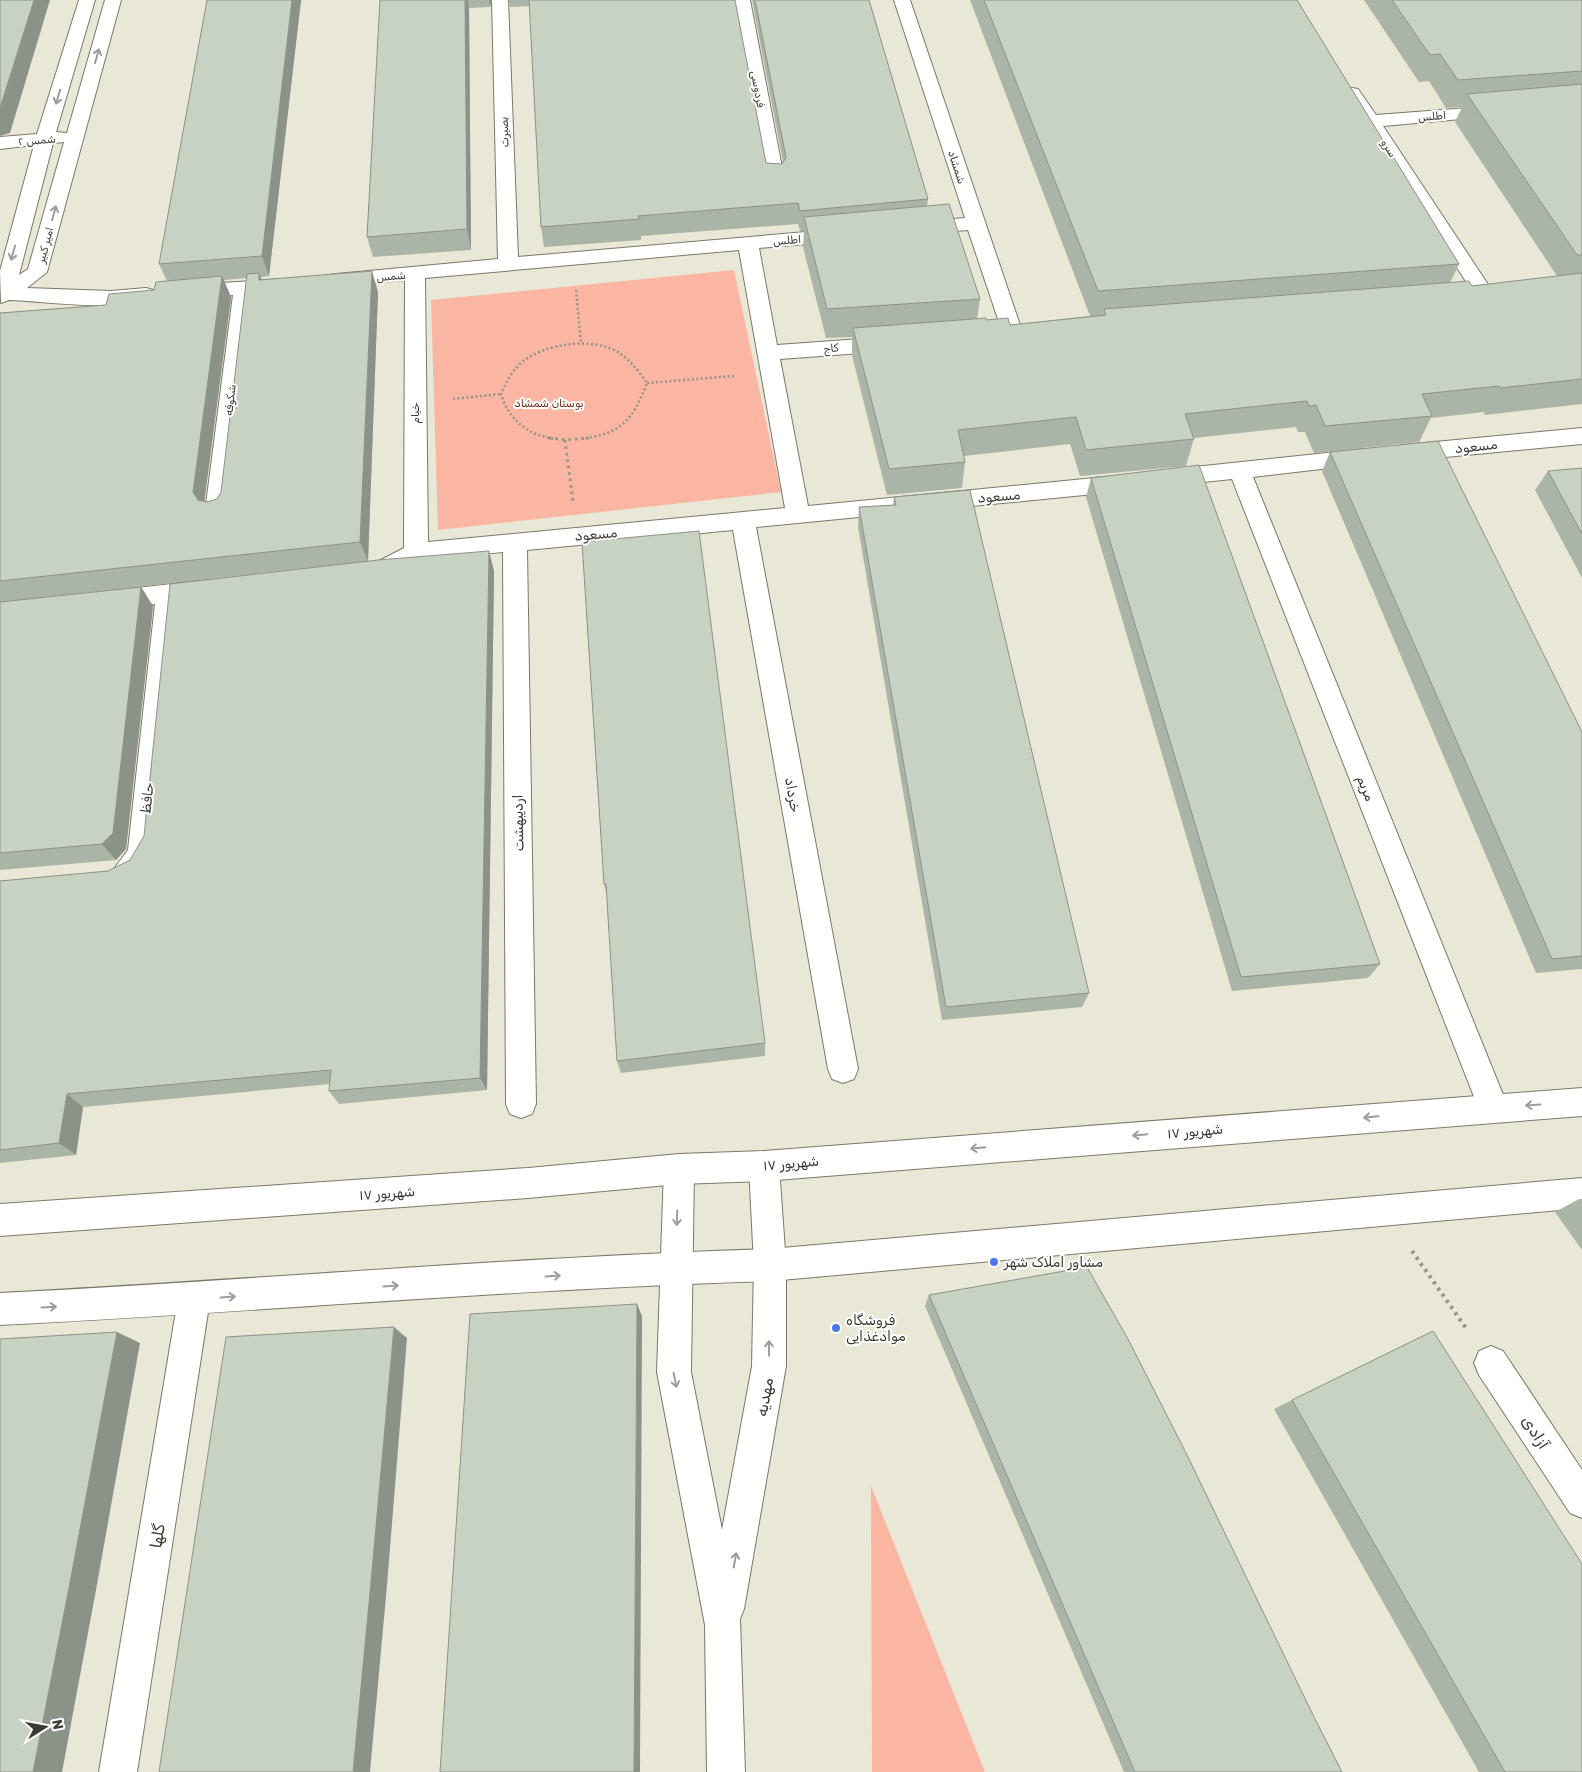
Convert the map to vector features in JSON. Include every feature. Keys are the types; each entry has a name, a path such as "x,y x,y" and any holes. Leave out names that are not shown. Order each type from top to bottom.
{"street":[{"path":"1,295 87,0"},
{"name":"امیر کبیر","path":"1,295 37,272 113,0"},
{"name":"بصیرت","path":"500,0 508,265"},
{"name":"فردوسی","path":"742,0 775,178"},
{"name":"شمشاد","path":"902,0 1013,334"},
{"name":"سرو","path":"1344,81 1487,298"},
{"name":"اطلس","path":"1372,121 1515,110"},
{"name":"شمس ۲","path":"0,143 75,136"},
{"path":"896,230 975,222"},
{"name":"اطلس","path":"748,244 857,234"},
{"path":"748,244 798,515"},
{"name":"شمس","path":"1,295 111,298 415,274 748,244"},
{"name":"خیام","path":"415,274 416,552"},
{"name":"شکوفه","path":"217,512 244,288"},
{"name":"کاج","path":"770,363 905,342"},
{"name":"مسعود","path":"416,552 577,535 1061,490 1239,469 1582,436"},
{"name":"مریم","path":"1239,469 1493,1108"},
{"name":"خرداد","path":"743,520 843,1070"},
{"name":"اردیبهشت","path":"515,541 521,1104"},
{"path":"352,573 381,570 416,552"},
{"path":"89,602 226,587"},
{"name":"حافظ","path":"104,875 122,873 132,867 141,852 168,594"},
{"name":"۱۷ شهریور","path":"0,1220 518,1184 678,1169 764,1166 1582,1102"},
{"name":"مهدیه","path":"723,1625 769,1366 770,1265 764,1166"},
{"name":"مهدیه","path":"678,1169 674,1268 674,1372 723,1625 726,1772"},
{"path":"0,1309 194,1299 674,1268 770,1265 1582,1193"},
{"name":"گلها","path":"118,1772 194,1299"},
{"name":"آزادی","path":"1491,1363 1582,1501"}],"path":[{"path":"574,259 581,344"},
{"path":"581,344 615,350 632,360 647,383 641,405 628,420 610,431 588,439 565,440 540,436 521,427 508,414 501,394 515,368 530,356 550,347 581,344"},
{"path":"647,383 770,363"},
{"path":"415,403 501,394"},
{"path":"565,440 577,535"},
{"path":"1384,1210 1491,1363"}],"green space":[{"name":"بوستان شمشاد","path":"734,270 781,492 438,530 431,300"},
{"path":"871,1486 985,1772 872,1772"}],"building":[{"path":"0,0 34,0 0,108"},
{"path":"207,0 292,0 262,256 159,264"},
{"path":"380,0 465,0 467,229 367,237"},
{"path":"529,0 735,0 766,163 782,164 786,157 755,0 869,0 928,199 800,211 798,203 638,216 639,219 541,227"},
{"path":"984,0 1297,0 1459,264 1098,291"},
{"path":"1392,0 1582,0 1582,71 1458,80 1440,54 1430,55"},
{"path":"1582,84 1582,255 1577,255 1467,94"},
{"path":"949,204 980,299 827,309 804,217"},
{"path":"372,271 360,542 0,581 0,313 106,305 109,294 154,290 156,282 222,276 193,492 198,500 207,502 217,499 221,492 247,274 259,273 259,280"},
{"path":"1582,273 1582,379 1422,394 1432,416 1325,426 1316,405 1309,406 1307,401 1185,414 1194,439 1086,450 1076,417 958,430 965,462 889,469 853,328 986,318 986,320 1008,318 1010,325 1106,315 1104,309 1469,281 1472,286"},
{"path":"1438,441 1582,732 1582,956 1552,959 1330,452"},
{"path":"1199,465 1380,964 1241,977 1091,478"},
{"path":"1582,468 1582,534 1548,471"},
{"path":"970,490 1089,993 946,1007 859,507 896,505 894,497"},
{"path":"699,531 765,1043 617,1061 582,542"},
{"path":"489,551 480,1078 329,1091 331,1070 67,1094 59,1143 0,1150 0,881 108,871 130,860 144,836 170,584 378,560"},
{"path":"141,587 113,833 102,844 0,853 0,602"},
{"path":"1087,1267 1128,1339 1186,1453 1342,1772 1135,1772 929,1295"},
{"path":"637,1304 634,1772 440,1772 470,1314"},
{"path":"394,1327 353,1772 159,1772 226,1337"},
{"path":"1433,1331 1582,1564 1582,1772 1505,1772 1292,1400"},
{"path":"117,1332 33,1772 0,1772 0,1339"}],"place":[{"name":"مشاور املاک شهر","path":"994,1262"},
{"name":"فروشگاه موادغذایی","path":"836,1328"}]}
